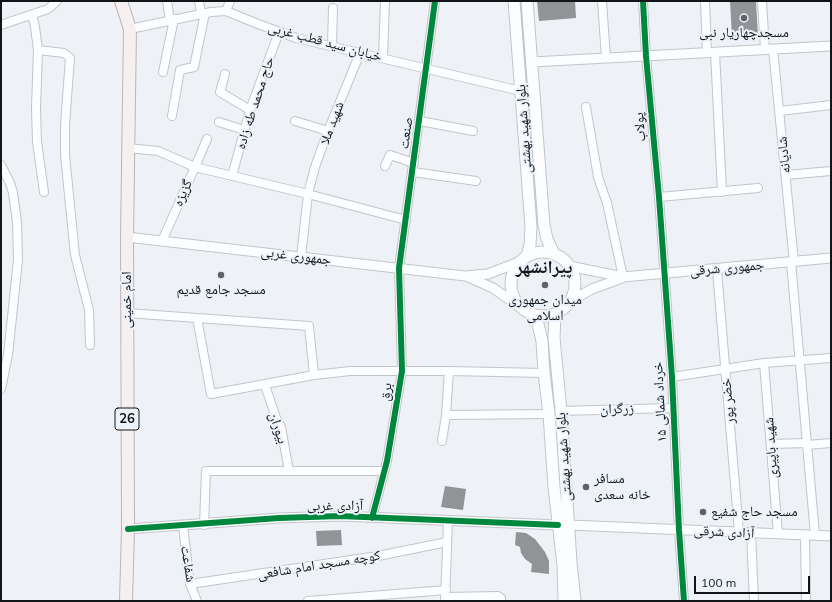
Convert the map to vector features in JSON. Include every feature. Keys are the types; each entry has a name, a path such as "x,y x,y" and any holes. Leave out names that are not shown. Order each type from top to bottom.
{"main road":[{"name":"امام خمینی","path":"121,1 130,29 127,237 128,529 126,601"},
{"name":"بلوار شهید بهشتی","path":"514,1 531,227 530,245 523,259"},
{"name":"بلوار شهید بهشتی","path":"527,1 544,225 547,239 554,254"},
{"path":"545,252 554,254 569,266 574,274 574,293 570,302 555,314 536,316 528,313 520,307 513,297 510,285 511,276 514,269 523,259 535,253 545,252"},
{"name":"بلوار شهید بهشتی","path":"555,314 554,338 562,411 564,601"},
{"name":"بلوار شهید بهشتی","path":"536,316 542,341 554,487 564,525 575,601"}],"street":[{"path":"1,25 48,9 58,1"},
{"path":"163,72 172,20 167,1"},
{"path":"172,116 180,70 194,67 203,14 199,1"},
{"path":"226,11 230,1"},
{"path":"383,58 386,1"},
{"name":"صنعت","path":"399,268 435,1"},
{"path":"602,1 606,58"},
{"name":"پولاب","path":"643,1 646,56 665,274"},
{"path":"705,1 711,53 722,192"},
{"name":"شادیانه","path":"762,1 780,111 815,535"},
{"path":"332,46 333,8"},
{"name":"خیابان سید قطب غربی","path":"130,29 203,14 226,11 296,38 521,91"},
{"path":"32,15 38,50 37,142 44,192"},
{"name":"حاج محمد طه زاده","path":"232,176 250,110 279,32"},
{"path":"532,62 831,46"},
{"path":"38,50 64,53 70,58 64,125 65,155 75,256 89,310 90,345"},
{"name":"شهید ملا","path":"301,257 308,194 315,167 360,53"},
{"path":"225,74 220,92 250,110"},
{"path":"780,111 831,105"},
{"path":"586,107 598,177 607,203 623,277"},
{"path":"295,121 328,131"},
{"path":"420,121 474,131"},
{"path":"219,122 244,130"},
{"path":"207,139 195,167 308,194 406,220"},
{"name":"گزیزه","path":"128,148 158,151 195,167 162,241"},
{"path":"385,166 390,155 414,163"},
{"path":"1,165 13,193 17,228 18,260 8,355 1,389"},
{"path":"786,175 831,171"},
{"path":"413,172 476,181"},
{"path":"659,197 758,188"},
{"name":"جمهوری غربی","path":"127,237 465,276"},
{"name":"جمهوری شرقی","path":"623,277 717,270 831,258"},
{"path":"465,276 488,274 523,259"},
{"path":"569,266 623,277"},
{"name":"برق","path":"372,518 384,471 402,371 399,268"},
{"name":"خضر پور","path":"717,270 739,532"},
{"name":"۱۵ خرداد شمالی","path":"665,274 684,601"},
{"path":"465,276 493,288 520,307"},
{"path":"570,302 592,289 623,277"},
{"path":"127,313 309,326 314,374"},
{"path":"197,318 211,394 264,385 314,374 350,371 544,373"},
{"path":"672,377 764,363 831,358"},
{"name":"شهید باپیری","path":"764,363 778,534"},
{"path":"442,441 446,415 449,371"},
{"name":"بیوران","path":"264,385 276,418 281,427 289,471"},
{"name":"زرگران","path":"562,411 672,408"},
{"path":"446,415 549,414"},
{"path":"771,444 831,443"},
{"path":"204,524 206,471 384,471"},
{"name":"آزادی غربی","path":"128,529 278,518 340,516 542,524"},
{"path":"445,596 448,521"},
{"name":"آزادی شرقی","path":"542,524 831,536"},
{"name":"شفاعت","path":"183,526 190,584 197,601"},
{"path":"751,533 754,601"},
{"path":"805,535 806,601"},
{"name":"کوچه مسجد امام شافعی","path":"190,584 378,556 447,542"},
{"path":"308,601 445,596 498,596 501,598 501,601"}],"building":[{"path":"537,1 575,1 576,18 539,21"},
{"name":"مسجدچهاریار نبی","path":"730,1 756,1 758,35 732,37"},
{"path":"445,486 466,489 463,510 441,507"},
{"path":"341,530 342,545 317,546 316,531"},
{"path":"516,532 526,533 535,539 545,552 549,561 549,574 531,572 532,564 525,559 521,553 520,547 515,545"}],"cycle path":[{"path":"372,518 387,461 402,371 399,268 435,1"},
{"path":"643,1 646,56 659,197 672,377 684,601"},
{"path":"128,529 279,518 340,516 558,525"}],"place":[{"name":"مسجدچهاریار نبی","path":"744,18"},
{"name":"مسجد جامع قدیم","path":"221,275"},
{"name":"میدان جمهوری اسلامی","path":"545,285"},
{"name":"مسافر خانه سعدی","path":"586,487"},
{"name":"مسجد حاج شفیع","path":"703,512"}],"district":[{"name":"پیرانشهر","path":"544,268"}]}
